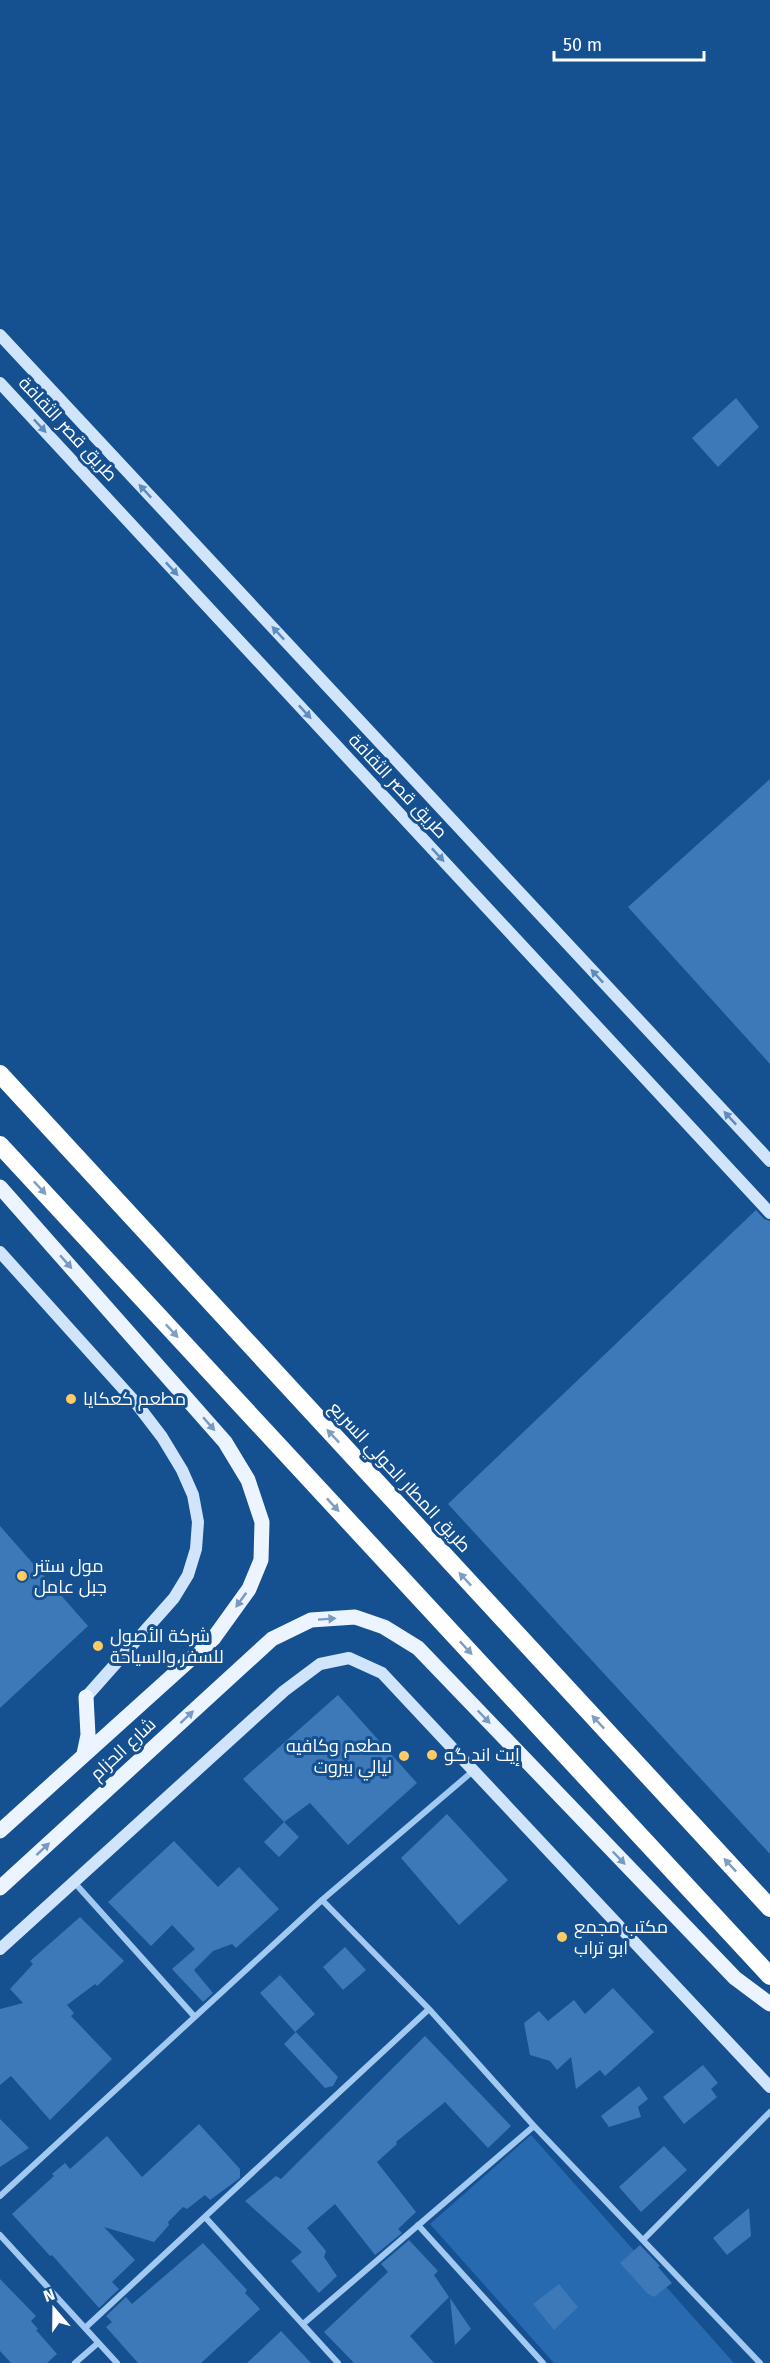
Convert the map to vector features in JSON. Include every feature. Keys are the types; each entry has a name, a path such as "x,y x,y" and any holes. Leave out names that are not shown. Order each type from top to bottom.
{"highway":[{"name":"طريق المطار الحولي السريع","path":"0,1074 770,1908"},
{"path":"0,1145 770,1976"}],"main road":[{"name":"شارع الحزام","path":"0,1187 225,1442 248,1480 262,1522 261,1560 249,1589 213,1639 0,1831"},
{"name":"شارع الحزام","path":"0,1888 272,1639 310,1620 355,1617 384,1627 418,1648 735,1978 770,2004"},
{"path":"84,1754 88,1736 86,1697"}],"street":[{"name":"طريق قصر الثقافة","path":"0,335 770,1161"},
{"name":"طريق قصر الثقافة","path":"0,383 770,1213"},
{"path":"0,1252 136,1403 162,1437 182,1470 193,1495 198,1521 197,1540 188,1575 174,1598 86,1697"},
{"path":"0,1949 284,1691 320,1664 349,1658 382,1673 770,2087"},
{"path":"0,2196 322,1900 474,1770"},
{"path":"74,1882 195,2016"},
{"path":"322,1900 429,2009 534,2126 760,2363"},
{"path":"85,2328 429,2009"},
{"path":"643,2240 770,2112"},
{"path":"303,2324 534,2126"},
{"path":"205,2217 338,2363"},
{"path":"418,2225 543,2363"},
{"path":"0,2235 117,2363"},
{"path":"75,2363 98,2343"}],"shaded area":[{"path":"531,2135 734,2363 554,2363 430,2224"}],"building":[{"path":"736,398 759,427 718,467 692,438"},
{"path":"770,779 770,1064 628,907"},
{"path":"756,1210 764,1219 770,1221 770,1854 448,1504"},
{"name":"مول ستنر جبل عامل","path":"0,1526 88,1626 0,1708"},
{"path":"338,1695 417,1783 348,1845 310,1803 284,1822 243,1779"},
{"path":"447,1814 508,1880 459,1925 401,1858"},
{"path":"284,1822 299,1837 279,1857 264,1842"},
{"path":"174,1841 218,1887 239,1867 279,1909 236,1948 232,1944 213,1951 194,1970 213,1993 203,2002 172,1969 195,1949 172,1925 151,1946 108,1902"},
{"path":"80,1917 124,1961 97,1986 95,1984 67,2005 74,2013 71,2016 112,2059 50,2120 11,2076 0,2085 0,2009 23,2003 10,1989 33,1964 30,1961"},
{"path":"345,1947 366,1970 343,1990 323,1967"},
{"path":"280,1975 315,2014 295,2032 260,1993"},
{"path":"613,1988 654,2032 605,2076 600,2070 576,2089 571,2057 557,2070 550,2061 530,2055 524,2023 539,2011 548,2021 574,2000 585,2014"},
{"path":"296,2032 338,2077 333,2086 325,2088 284,2044"},
{"path":"425,2036 511,2126 488,2148 445,2102 396,2142 397,2144 377,2162 416,2212 398,2229 402,2233 375,2255 335,2204 307,2228 326,2251 324,2257 337,2276 319,2293 291,2261 302,2252 245,2201 276,2176 281,2179"},
{"path":"703,2065 718,2083 711,2089 717,2097 684,2124 663,2097"},
{"path":"639,2086 648,2099 638,2107 641,2117 609,2127 601,2116"},
{"path":"0,2119 29,2148 0,2167"},
{"path":"199,2124 240,2169 240,2178 210,2200 205,2195 187,2209 183,2207 168,2222 169,2225 154,2242 104,2227 135,2260 112,2282 119,2289 99,2308 12,2214 65,2163 70,2169 107,2136 142,2177"},
{"path":"664,2146 687,2170 641,2212 619,2187"},
{"path":"749,2208 751,2236 727,2255 713,2238"},
{"path":"409,2240 438,2271 434,2275 449,2297 410,2336 434,2363 354,2363 324,2332 388,2272 381,2264"},
{"path":"203,2243 247,2290 245,2293 260,2309 201,2363 138,2363 106,2327 112,2322 106,2316 126,2297 132,2304"},
{"path":"640,2245 672,2283 654,2297 647,2293 620,2263"},
{"path":"0,2279 36,2316 31,2321 57,2354 47,2363 11,2363 0,2351"},
{"path":"559,2284 578,2307 554,2330 533,2304"},
{"path":"450,2298 471,2329 455,2345"},
{"path":"281,2331 311,2363 247,2363"}],"place":[{"name":"مطعم كعكايا","path":"71,1399"},
{"name":"مول ستنر جبل عامل","path":"22,1576"},
{"name":"شركة الأصول للسفر والسياحة","path":"98,1646"},
{"name":"إيت اند گو","path":"432,1755"},
{"name":"مطعم وكافيه ليالي بيروت","path":"404,1756"},
{"name":"مكتب مجمع ابو تراب","path":"562,1937"}]}
